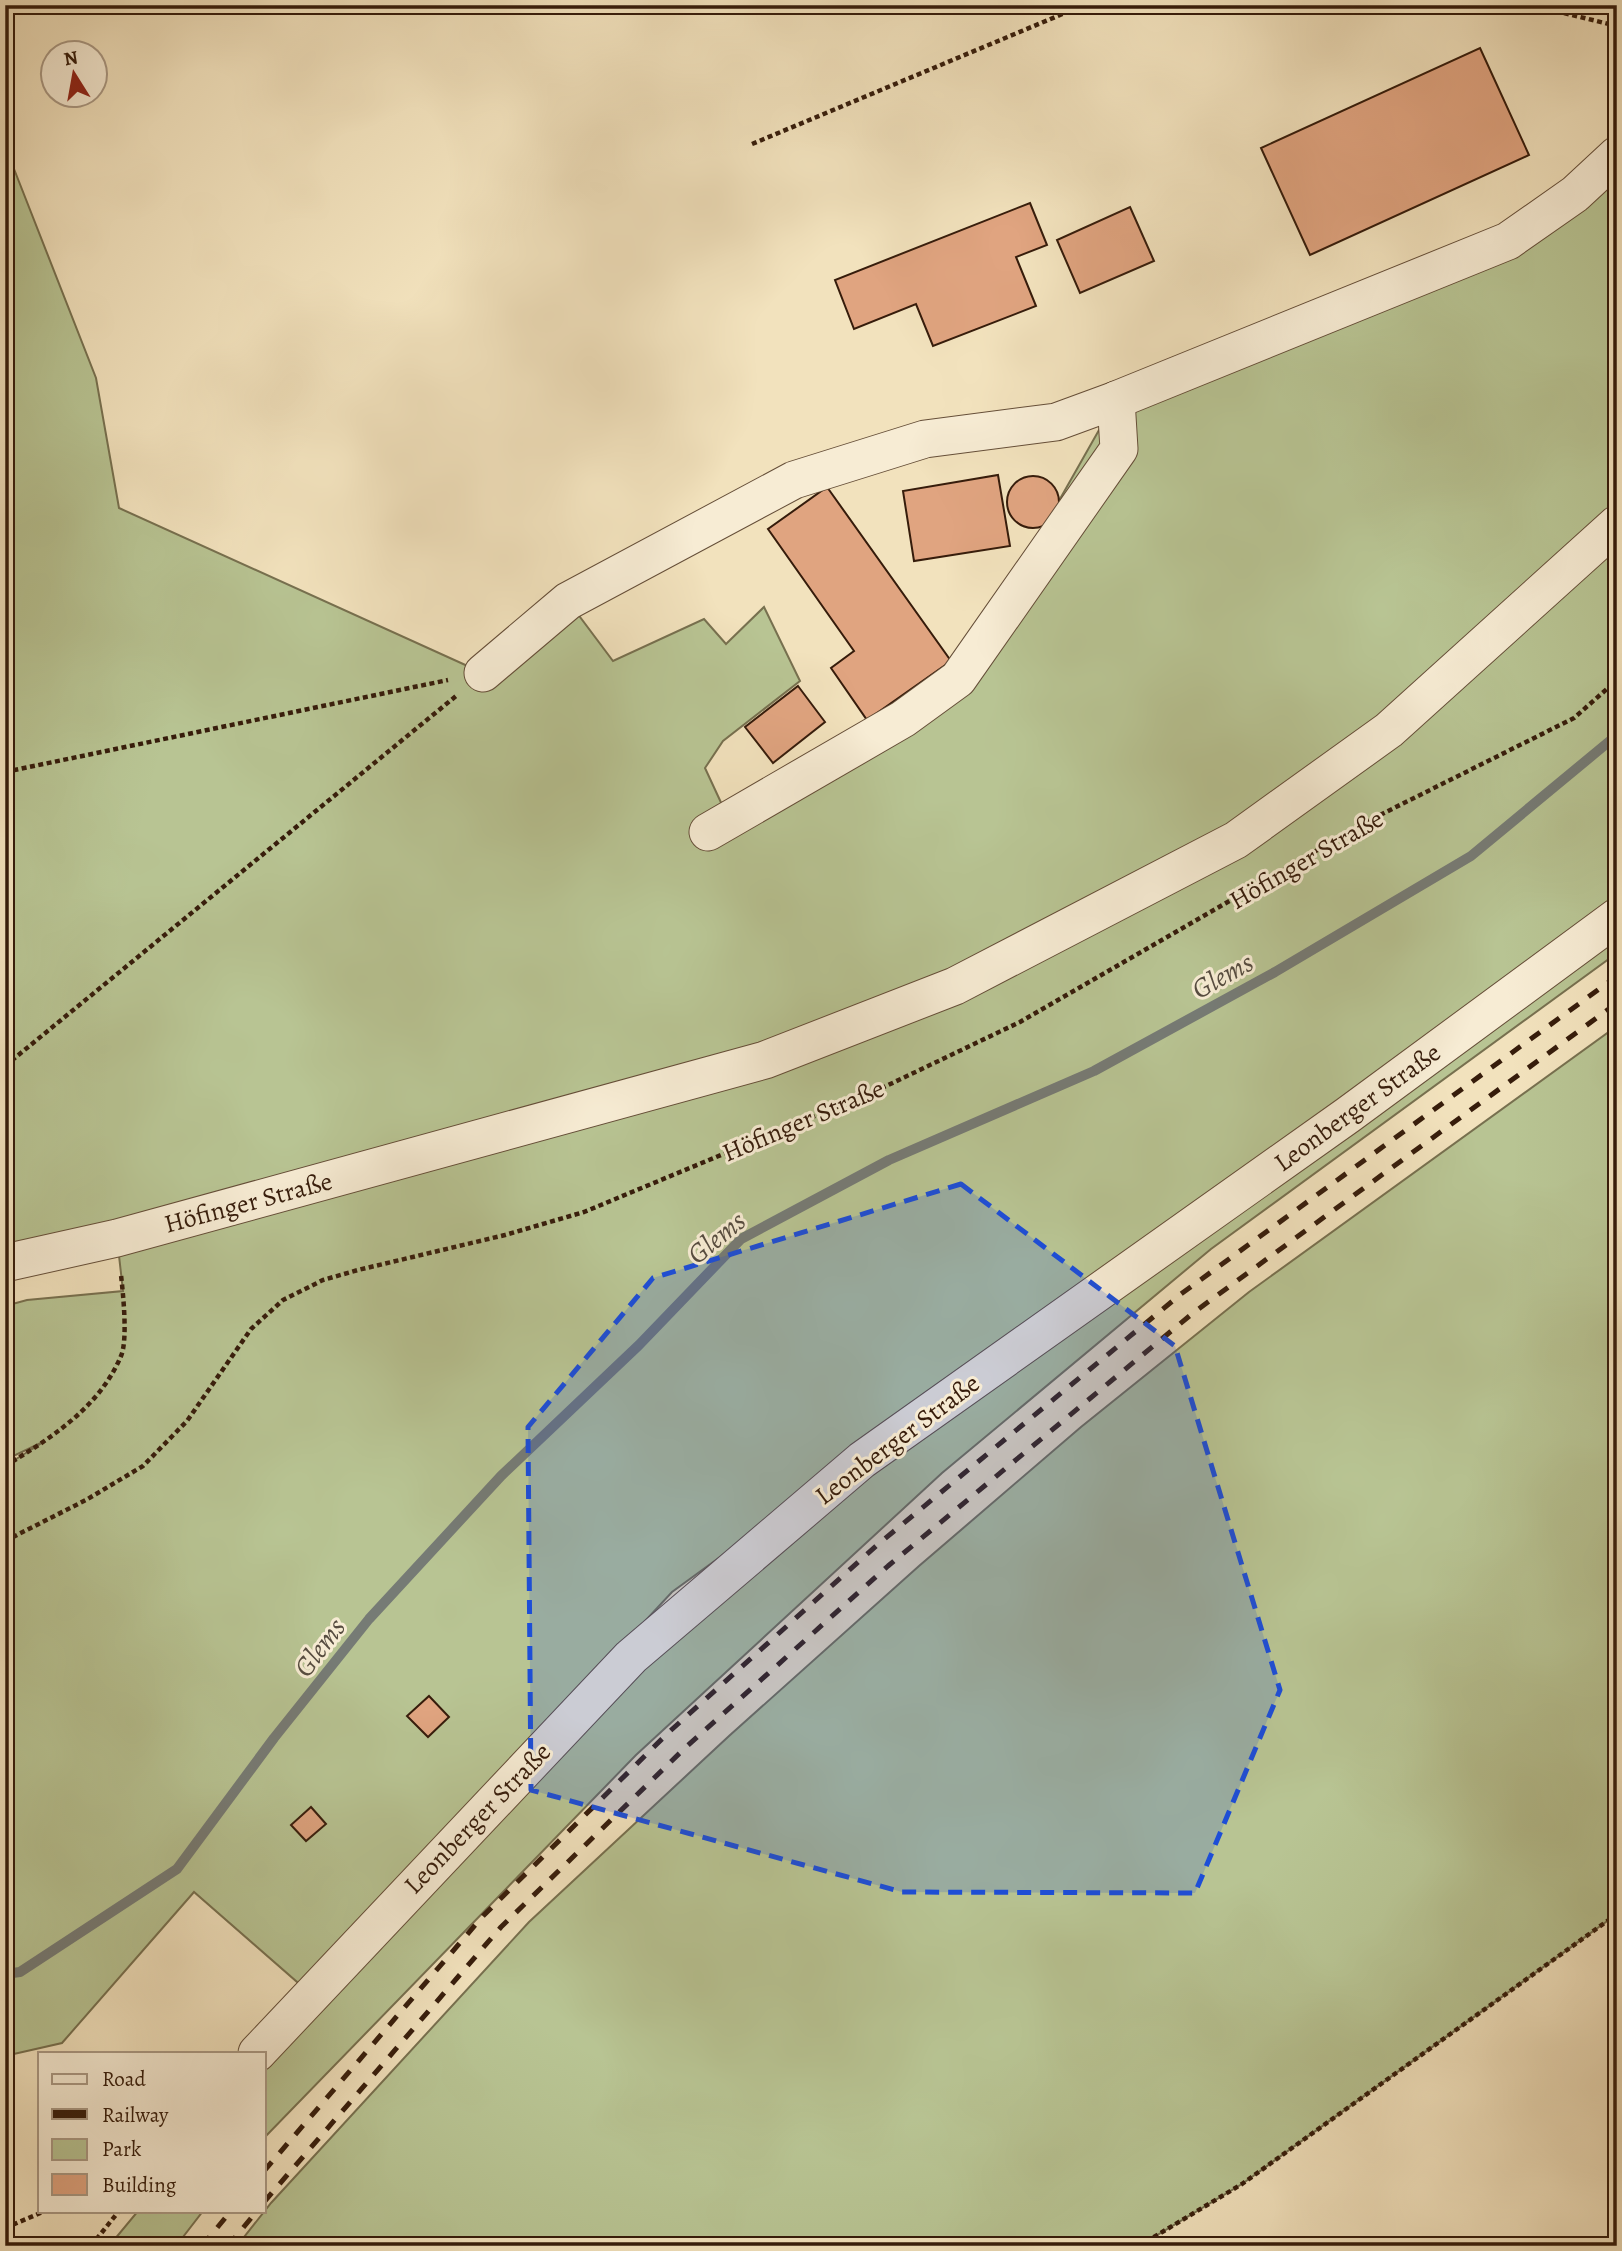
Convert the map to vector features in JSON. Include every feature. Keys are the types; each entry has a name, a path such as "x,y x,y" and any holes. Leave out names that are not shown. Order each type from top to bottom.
{"street":[{"path":"483,673 568,601 794,480 925,439 1056,422 1116,400 1508,241 1576,194 1617,155"},
{"path":"708,832 903,719 958,679 1119,449 1116,400"},
{"name":"Höfinger Straße","path":"5,1263 117,1238 765,1060 955,986 1236,841 1389,730 1617,524"},
{"name":"Leonberger Straße","path":"258,2052 631,1657 862,1460 1348,1115 1617,917"}],"path":[{"path":"752,144 1084,5"},
{"path":"1531,5 1617,26"},
{"path":"5,772 483,673"},
{"path":"5,1066 483,673"},
{"name":"Höfinger Straße","path":"5,1541 86,1500 143,1466 187,1421 251,1329 283,1300 323,1280 505,1235 584,1212 882,1088 1020,1022 1366,822 1574,718 1617,680"},
{"path":"5,1466 55,1435 95,1398 123,1354 123,1292 117,1238"},
{"path":"1139,2246 1242,2185 1617,1914"},
{"path":"5,2228 43,2212"},
{"path":"91,2246 118,2212"}],"highlighted area":[{"path":"961,1184 1175,1346 1280,1690 1195,1893 902,1892 531,1790 528,1427 653,1278"}],"green space":[{"path":"5,146 96,378 119,508 483,673 568,601 613,661 704,619 726,644 764,607 800,681 723,741 705,768 724,809 958,679 1116,400 1617,177 1617,905 672,1592 304,1988 194,1892 62,2043 5,2056 5,1466 45,1441 5,1460 5,1306 27,1300 123,1291 117,1238 5,1263 5,498 9,496 5,485"},
{"path":"1617,908 1617,953 1211,1249 942,1473 636,1755 266,2136 266,2063 635,1666 866,1467"},
{"path":"1617,1026 1617,1914 1242,2184 1139,2246 237,2246 271,2203 529,1922 729,1736 919,1566 1081,1427 1249,1292"},
{"path":"137,2212 202,2212 176,2246 109,2246"}],"building":[{"path":"1480,48 1529,155 1310,255 1261,148"},
{"path":"1030,203 1047,245 1016,257 1036,306 933,346 916,304 854,329 835,280"},
{"path":"1130,207 1154,261 1080,293 1057,240"},
{"path":"998,475 1010,546 914,561 903,491"},
{"path":"1033,476 1043,478 1051,484 1057,492 1057,512 1051,520 1043,526 1033,528 1023,526 1015,520 1009,512 1007,502 1009,492 1015,484 1023,478"},
{"path":"827,487 951,661 867,720 831,668 854,651 768,529"},
{"path":"798,686 825,722 773,763 745,727"},
{"path":"429,1696 449,1717 428,1737 407,1716"},
{"path":"311,1807 326,1824 306,1841 291,1825"}],"waterway":[{"name":"Glems","path":"5,1974 20,1972 177,1869 274,1738 369,1619 501,1476 639,1345 741,1239 889,1160 1094,1071 1275,972 1471,856 1617,735"}],"railway":[{"path":"266,2169 483,1916 669,1732 876,1546 1181,1294 1617,976"},
{"path":"266,2200 501,1927 686,1747 888,1566 1193,1313 1617,1003"},
{"path":"202,2246 230,2212"},
{"path":"228,2246 256,2212"}]}
